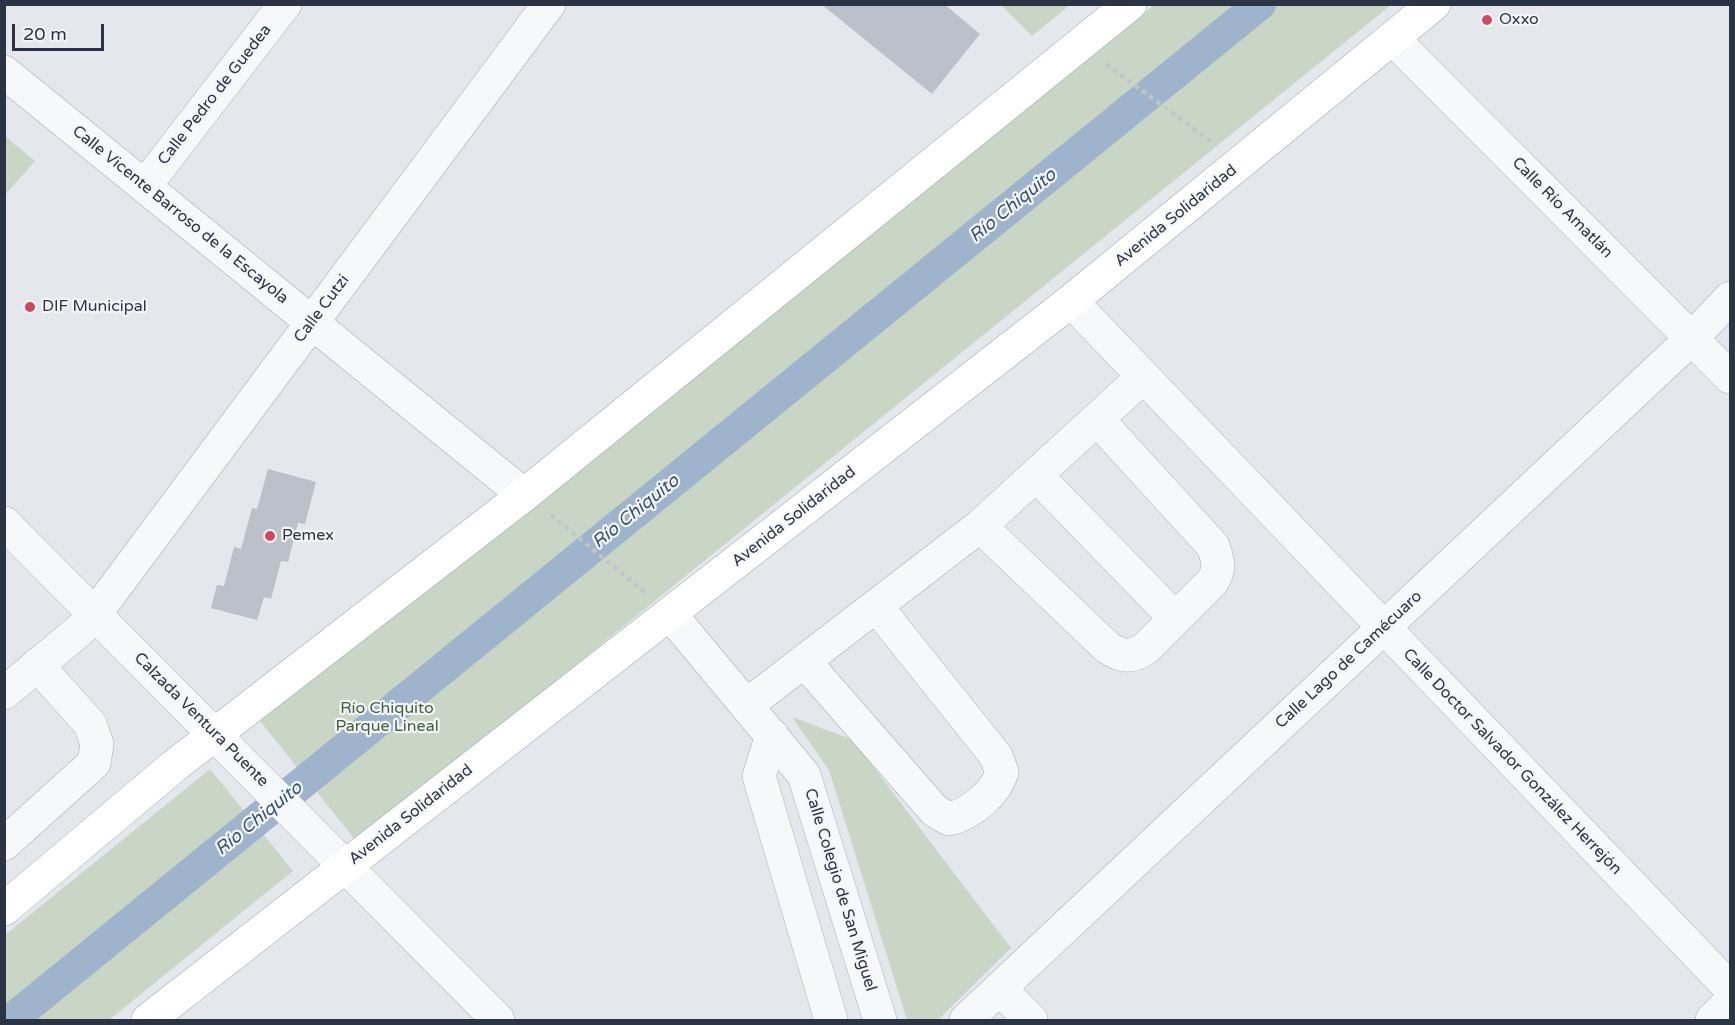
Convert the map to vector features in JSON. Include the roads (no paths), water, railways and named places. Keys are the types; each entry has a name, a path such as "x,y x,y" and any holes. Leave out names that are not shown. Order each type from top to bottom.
{"main road":[{"path":"5,909 215,735 524,495 1130,4"},
{"name":"Avenida Solidaridad","path":"148,1020 336,857 670,614 1071,301 1434,4"}],"street":[{"name":"Calle Pedro de Guedea","path":"145,186 285,4"},
{"name":"Calle Cutzi","path":"4,693 80,630 95,614 549,4"},
{"name":"Calle Río Amatlán","path":"1393,39 1731,377"},
{"name":"Calle Vicente Barroso de la Escayola","path":"4,72 524,495"},
{"name":"Calle Lago de Camécuaro","path":"966,1020 1001,990 1692,338 1731,298"},
{"name":"Calle Doctor Salvador González Herrejón","path":"1071,301 1731,988"},
{"path":"747,705 980,526 1143,377"},
{"path":"980,526 1107,647 1119,655 1133,656 1145,649 1217,574 1218,561 1213,546 1097,419"},
{"path":"1036,475 1175,618"},
{"name":"Calzada Ventura Puente","path":"4,523 498,1020"},
{"path":"804,661 935,811 949,819 965,816 999,783 1002,772 996,756 876,606"},
{"name":"Calle Colegio de San Miguel","path":"670,614 804,775 880,1020"},
{"path":"4,844 94,763 98,744 90,724 37,665"},
{"path":"772,735 759,776 831,1020"},
{"path":"1001,990 1031,1020"},
{"path":"1712,1020 1731,1002"}],"waterway":[{"name":"Río Chiquito","path":"11,1020 1260,4"}],"place":[{"name":"Oxxo","path":"1487,20"},
{"name":"DIF Municipal","path":"30,307"},
{"name":"Pemex","path":"270,536"}],"park label":[{"name":"Río Chiquito Parque Lineal","path":"387,718"}]}
